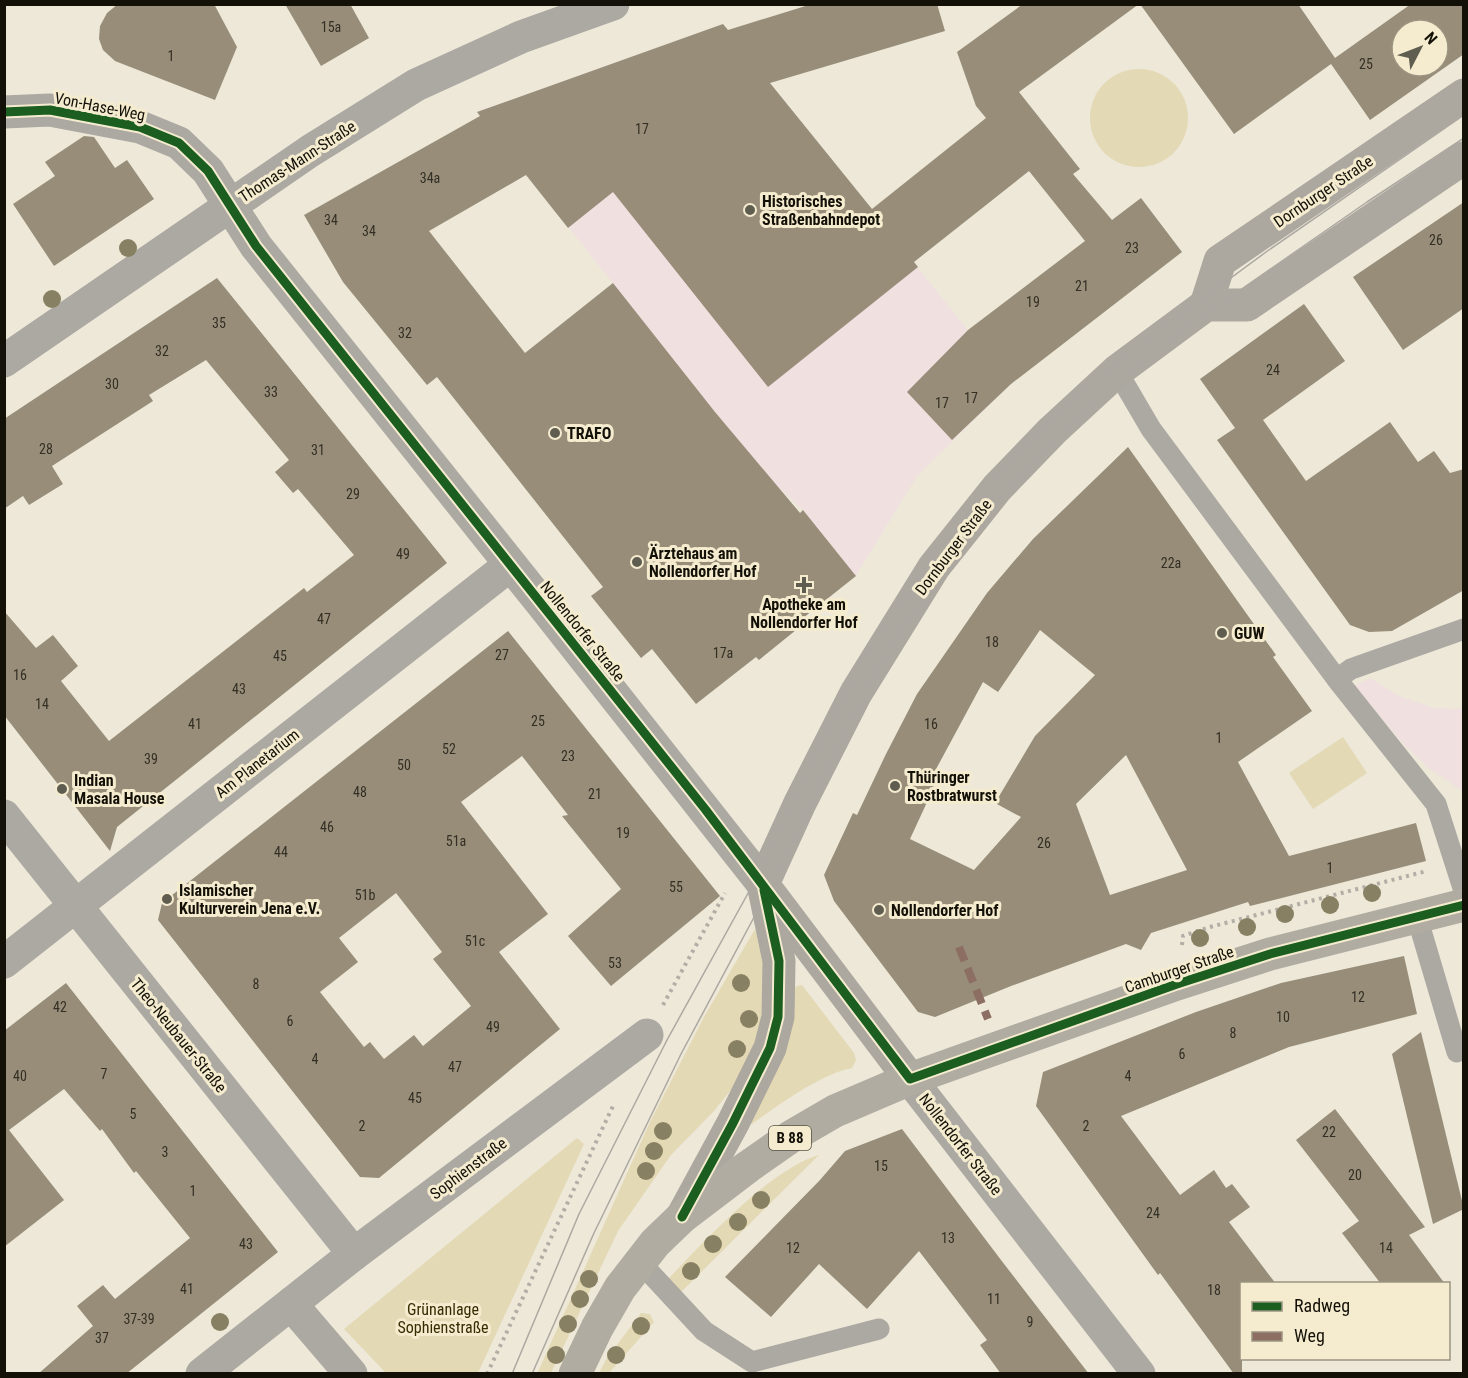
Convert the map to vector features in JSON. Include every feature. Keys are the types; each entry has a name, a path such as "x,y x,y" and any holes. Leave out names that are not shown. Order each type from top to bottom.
{"main road":[{"name":"Camburger Straße","path":"910,1079 1177,984 1260,957 1464,905"},
{"name":"B 88","path":"575,1374 620,1288 655,1242 682,1217 792,1136 835,1111 910,1079"}],"street":[{"name":"Thomas-Mann-Straße","path":"4,361 229,205 416,85 521,37 613,4"},
{"name":"Dornburger Straße","path":"763,884 800,803 856,693 934,567 997,488 1052,430 1117,371 1206,305 1220,261 1464,95"},
{"name":"Von-Hase-Weg","path":"4,112 50,110 140,127 179,143 208,171 229,205"},
{"path":"1206,305 1247,305 1464,158"},
{"name":"Nollendorfer Straße","path":"229,205 256,246 763,884 910,1079 1139,1374"},
{"name":"Am Planetarium","path":"4,962 510,565"},
{"name":"Theo-Neubauer-Straße","path":"4,816 354,1254"},
{"path":"682,1217 771,1048 778,1017 779,961 763,884"},
{"name":"Sophienstraße","path":"202,1374 354,1254 647,1035"},
{"path":"291,1304 351,1374"}],"lane":[{"path":"1117,371 1151,429 1337,679 1436,804 1464,891"},
{"path":"1337,679 1351,669 1464,629"},
{"path":"1417,917 1457,1052"},
{"path":"640,1262 704,1330 752,1362 879,1329"}],"path":[{"path":"647,1035 726,891"},
{"path":"487,1374 617,1098"}],"shaded area":[{"path":"723,24 1011,384 917,476 856,576 803,510 778,487 715,412 477,112"},
{"path":"1370,678 1399,696 1434,708 1463,709 1463,791 1431,770 1405,746 1355,686"}],"green space":[{"path":"1129,69 1149,69 1167,77 1180,90 1188,108 1185,137 1180,146 1167,159 1149,167 1129,167 1111,159 1098,146 1090,128 1090,108 1098,90 1111,77"},
{"path":"1343,737 1367,773 1313,809 1289,773"},
{"path":"755,929 764,961 765,1020 739,1080 714,1111 671,1155 618,1231 551,1373 537,1374 650,1122 704,1017"},
{"path":"802,985 854,1053 856,1060 852,1068 814,1083 752,1124 747,1123 792,990"},
{"name":"Grünanlage Sophienstraße","path":"577,1138 584,1144 478,1373 386,1373 344,1329"},
{"path":"819,1155 676,1297 668,1279 719,1227 780,1175"},
{"path":"641,1313 650,1314 654,1322 609,1373 599,1373 607,1358"}],"building":[{"path":"118,4 214,4 237,47 215,100 115,61 103,50 99,39 100,26 107,13"},
{"path":"285,4 350,4 369,38 321,66"},
{"path":"812,4 937,4 945,31 770,83 872,209 986,118 976,106 957,52 1023,4 1139,4 1019,92 1080,169 1073,174 1112,220 1141,198 1182,252 1011,384 952,440 907,392 968,330 1085,241 1029,171 914,262 918,267 768,387 613,192 568,228 526,175 429,231 525,353 613,283 715,412 800,513 803,510 856,576 793,626 796,630 759,660 756,657 696,704 652,649 641,658 591,596 603,587 437,377 427,385 343,282 304,215 480,116 477,112 723,24 728,30"},
{"path":"1140,4 1298,4 1335,58 1390,19 1390,78 1430,78 1370,120 1331,64 1234,134"},
{"path":"1411,4 1464,4 1464,54 1450,64 1450,18 1391,18"},
{"path":"84,136 94,137 115,168 127,160 154,199 54,266 13,204 55,176 45,162"},
{"path":"1464,202 1464,308 1403,350 1353,277"},
{"path":"217,278 447,563 117,827 110,851 4,715 4,611 36,648 53,635 78,666 61,681 109,741 304,588 307,592 354,555 298,489 293,493 275,472 289,460 206,360 149,395 153,401 52,466 63,484 29,505 23,496 4,509 4,419"},
{"path":"1304,304 1345,361 1263,420 1306,481 1390,422 1418,462 1434,451 1450,473 1464,469 1464,590 1392,631 1369,632 1350,625 1217,440 1235,428 1200,379"},
{"path":"1128,447 1276,655 1273,657 1312,711 1238,762 1289,856 1416,823 1426,861 1250,906 1248,902 1151,933 1141,950 1126,944 1011,986 935,1017 918,1012 834,901 824,875 853,813 857,815 917,694 987,593 1033,539","holes":["1040,630 1095,675 1035,736 995,803 1021,817 974,870 910,839 934,787 928,784 983,682 998,692","1126,755 1187,870 1110,895 1076,804"]},
{"path":"508,631 720,896 611,986 568,936 621,889 562,816 568,815 522,756 461,802 548,914 499,952 560,1029 379,1178 360,1177 158,920 162,903","holes":["396,893 442,952 433,959 471,1006 423,1046 414,1035 384,1059 370,1042 364,1047 320,992 358,962 339,938"]},
{"path":"1404,956 1417,1014 1289,1047 1121,1116 1180,1195 1214,1170 1226,1188 1232,1184 1250,1207 1229,1222 1274,1282 1240,1282 1242,1374 1234,1374 1160,1273 1158,1275 1036,1106 1043,1072 1196,1012 1281,983"},
{"path":"66,983 278,1252 126,1374 38,1374 93,1326 77,1306 103,1285 115,1299 190,1238 136,1171 134,1173 102,1129 100,1131 64,1089 9,1130 64,1200 4,1247 4,1031"},
{"path":"1421,1032 1464,1209 1433,1224 1392,1054"},
{"path":"1335,1109 1425,1227 1409,1235 1444,1282 1379,1282 1342,1233 1359,1221 1296,1140"},
{"path":"902,1129 1089,1374 1001,1374 980,1345 987,1340 919,1251 867,1309 819,1264 771,1317 725,1277 820,1180 845,1151"}],"tram line":[{"path":"512,1374 579,1214 667,1040 757,877 861,659 940,547 1012,458 1067,403 1121,359 1266,252 1464,115"},
{"path":"532,1374 594,1233 681,1054 768,891 881,662 952,557 1067,426 1177,334 1367,202 1464,138"}],"marked path":[{"path":"959,947 988,1019"}],"cycle path":[{"path":"4,112 50,110 140,127 179,143 208,171 256,246 705,809 910,1079 1177,984 1270,954 1464,905"},
{"path":"682,1217 733,1123 770,1048 778,1017 779,961 764,890"}],"place":[{"name":"Historisches Straßenbahndepot","path":"750,210"},
{"name":"TRAFO","path":"555,433"},
{"name":"Ärztehaus am Nollendorfer Hof","path":"637,562"},
{"name":"Apotheke am Nollendorfer Hof","path":"804,585"},
{"name":"GUW","path":"1222,633"},
{"name":"Thüringer Rostbratwurst","path":"895,786"},
{"name":"Indian Masala House","path":"62,789"},
{"name":"Islamischer Kulturverein Jena e.V.","path":"167,899"},
{"name":"Nollendorfer Hof","path":"879,910"}]}
